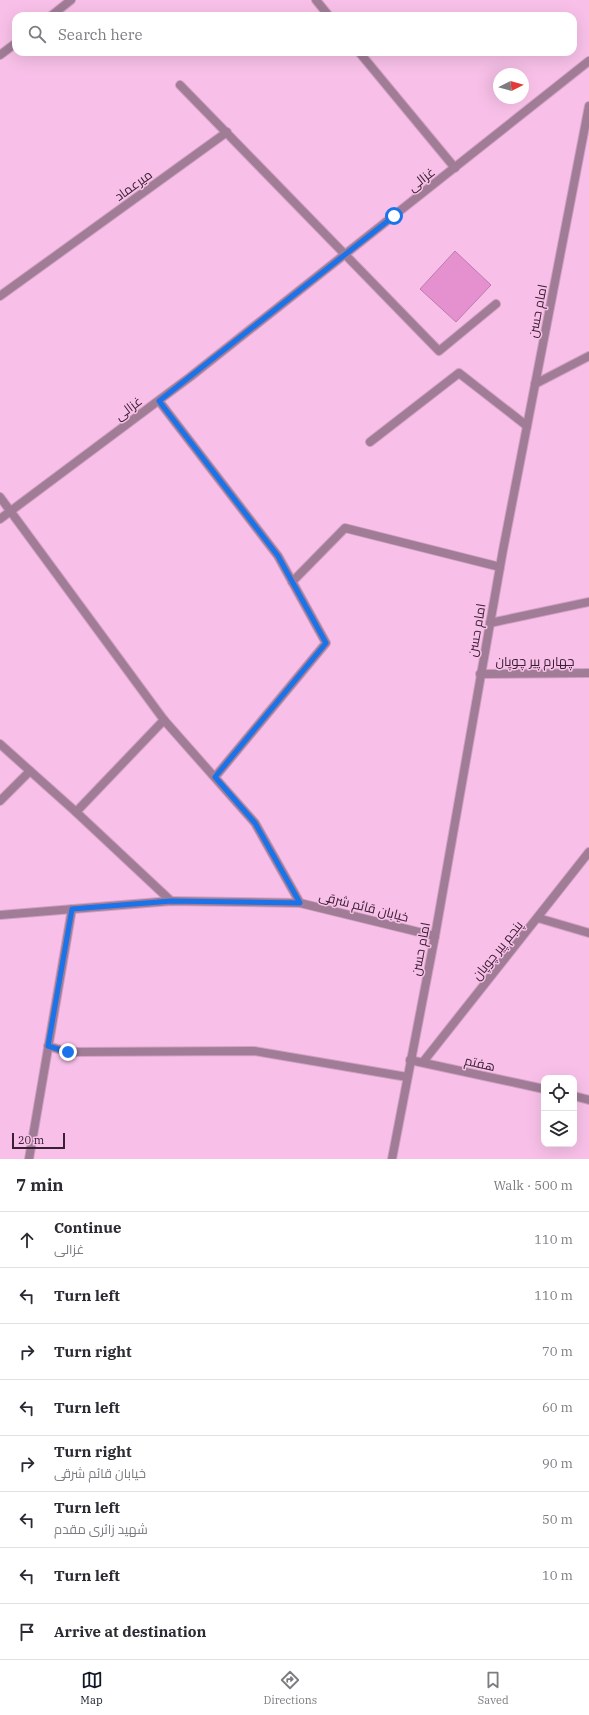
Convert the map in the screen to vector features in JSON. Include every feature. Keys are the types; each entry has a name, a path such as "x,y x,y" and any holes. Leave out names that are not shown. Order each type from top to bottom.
{"street":[{"path":"56,12 71,0"},
{"path":"316,0 326,12"},
{"path":"0,55 12,46"},
{"path":"362,56 455,168"},
{"name":"غزالی","path":"0,519 159,401 589,61"},
{"path":"180,85 439,351 496,304"},
{"name":"امام حسن","path":"392,1159 435,936 500,567 589,106"},
{"name":"میرعماد","path":"0,296 227,132"},
{"path":"535,384 589,356"},
{"path":"370,442 459,373 527,426"},
{"path":"159,401 278,556 326,643 215,777"},
{"path":"0,497 164,720 255,823 300,903"},
{"path":"292,582 345,528 500,567"},
{"path":"490,623 589,602"},
{"name":"چهارم پیر چوپان","path":"480,674 589,673"},
{"path":"76,812 164,720"},
{"path":"0,744 76,812 171,901"},
{"path":"0,801 30,771"},
{"name":"پنجم پیر چوپان","path":"423,1062 589,852"},
{"name":"خیابان قائم شرقی","path":"0,915 171,901 300,903 435,936"},
{"path":"29,1159 72,909"},
{"path":"538,918 589,933"},
{"path":"48,1046 68,1052 254,1051 407,1077"},
{"name":"هفتم","path":"410,1060 541,1088"},
{"path":"577,1097 589,1100"}],"building":[{"path":"455,251 491,285 456,322 420,289"}],"route":[{"path":"68,1052 48,1046 72,909 171,901 300,903 255,823 215,777 326,643 278,556 159,401 394,216"}]}
